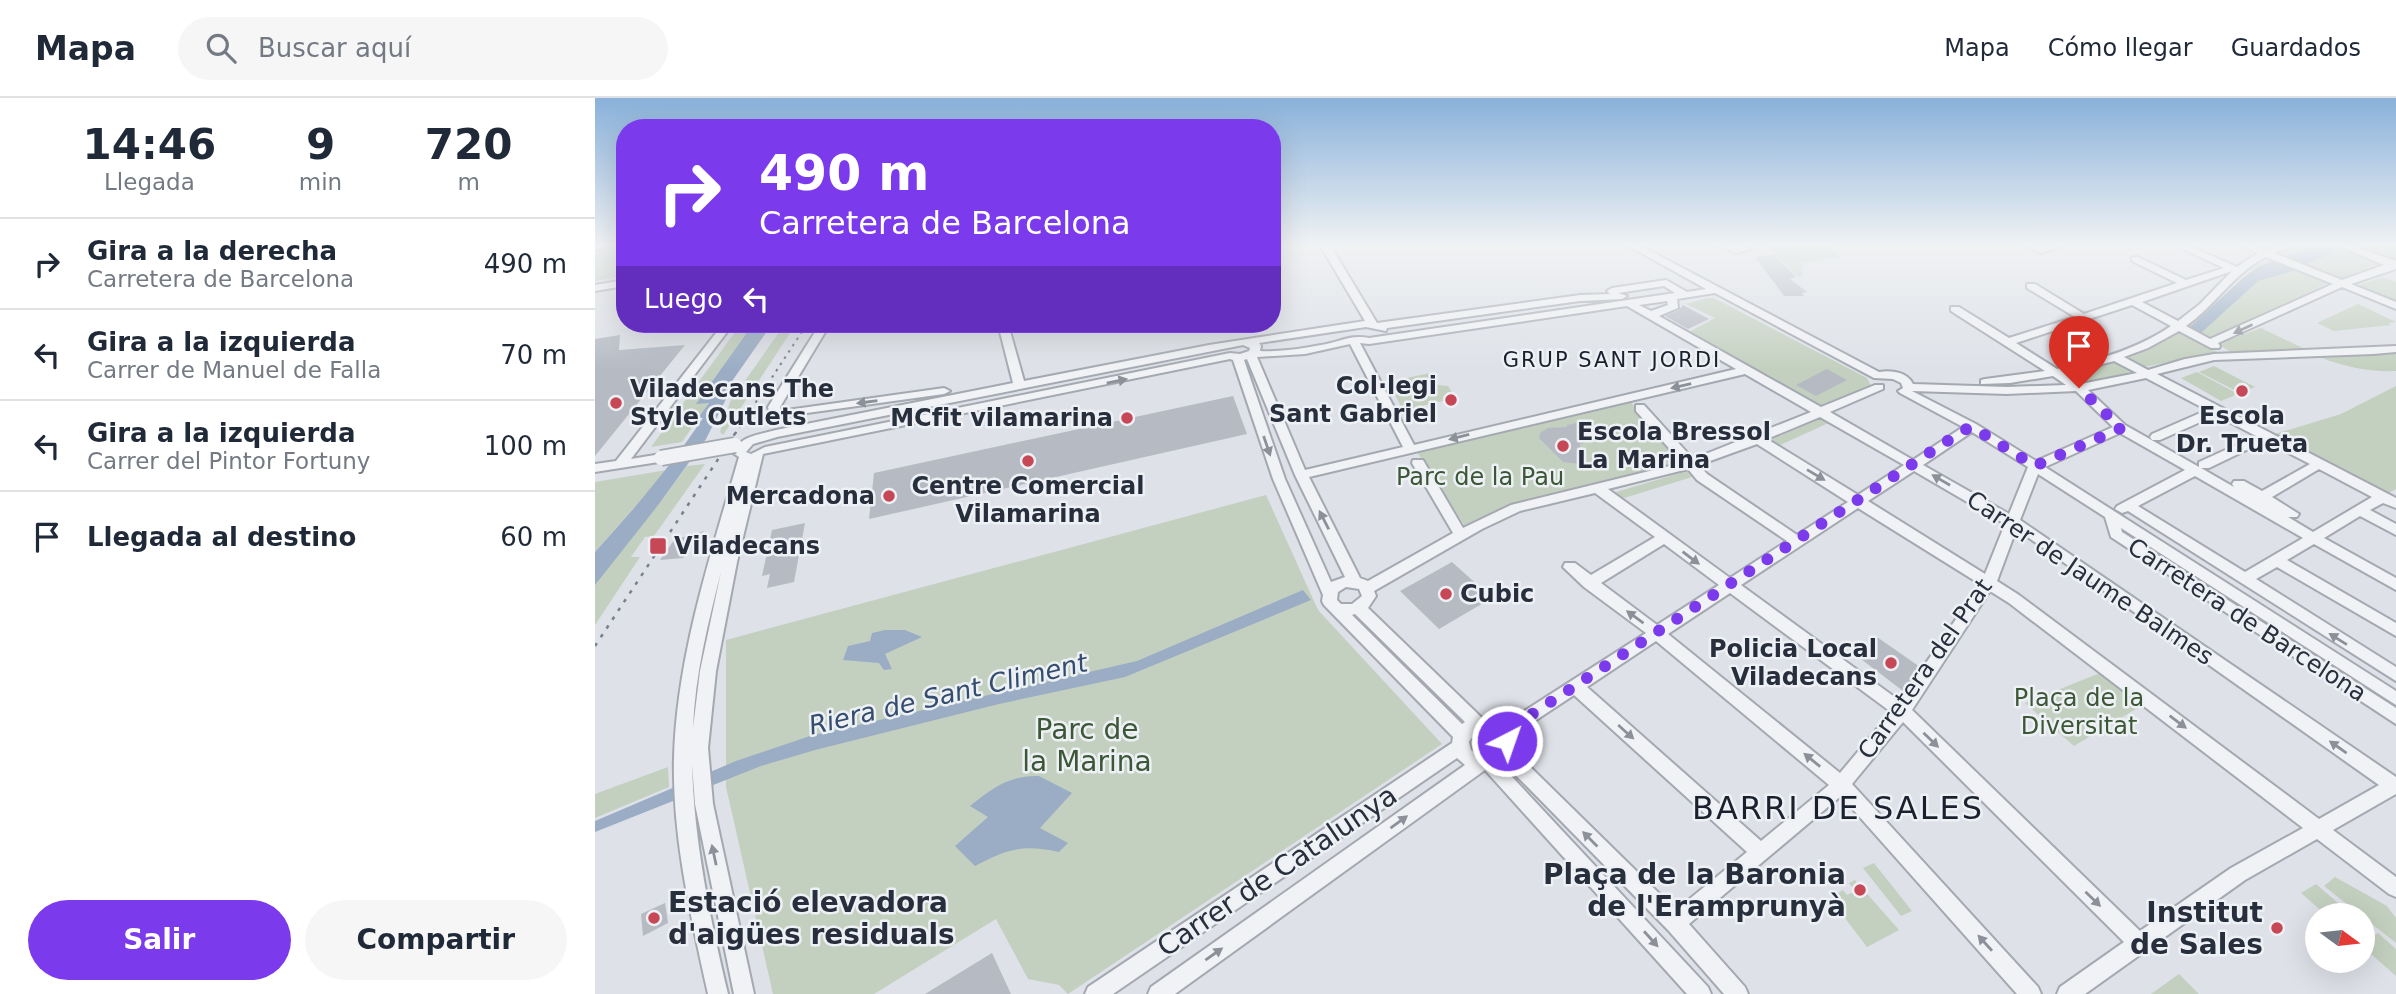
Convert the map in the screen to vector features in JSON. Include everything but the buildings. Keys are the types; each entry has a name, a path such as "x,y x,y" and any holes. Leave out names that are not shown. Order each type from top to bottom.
{"street":[{"path":"1351,287 1377,330"},
{"path":"1712,287 1892,392 1906,387 1987,382 2056,372 2115,357 2179,326 2219,287"},
{"path":"2032,287 2084,318"},
{"path":"2009,342 2180,287"},
{"path":"2209,343 2335,287"},
{"path":"2348,287 2396,306"},
{"path":"819,333 774,407 775,415 1074,375 1238,343 1359,326 1402,335 1629,303 1670,290"},
{"path":"1651,316 1674,306 1670,290"},
{"path":"595,468 748,449 978,408 1243,356 1339,345 1377,330 1605,296 1613,298 1670,290 1685,295 1718,290"},
{"path":"2133,301 2232,355"},
{"name":"Carrer de Jaume Balmes","path":"1629,303 2014,522 2395,786"},
{"path":"1955,309 2085,387 2127,421 2199,467 2320,536 2396,574"},
{"path":"1359,326 1352,332 1355,342 1410,449"},
{"path":"620,464 720,333"},
{"path":"1005,333 1014,366 1014,384"},
{"path":"1243,356 1256,346 1238,343 1226,350 1243,356 1301,475 1368,599 1358,608 1338,609"},
{"path":"1906,387 2005,390 2085,387 2116,383 2187,360 2232,355 2323,355 2396,349"},
{"path":"1243,356 1279,479 1329,593 1330,603 1461,741 1469,759 1494,753"},
{"path":"2115,357 2396,504"},
{"path":"1301,475 1747,370"},
{"path":"1074,375 1076,389"},
{"path":"1329,593 1339,584 1361,585 1516,508 1688,465 1758,439 1878,382"},
{"path":"748,449 1014,384"},
{"name":"Carretera de Barcelona","path":"1906,387 2111,514 2396,699"},
{"path":"2085,387 2121,428 2262,497 2396,585"},
{"path":"978,394 978,408"},
{"path":"1640,408 1688,465 1702,477 1798,542"},
{"path":"2157,438 2216,410"},
{"name":"Carrer de Catalunya","path":"1158,994 1494,753 1576,687 1972,427"},
{"path":"2035,466 2121,428"},
{"path":"2111,514 2199,467 2265,436"},
{"path":"1758,439 1990,582 2396,888"},
{"path":"718,994 697,901 691,752 695,657 748,449"},
{"path":"595,474 659,461"},
{"path":"1418,464 1461,535"},
{"path":"2262,497 2319,464"},
{"name":"Carretera del Prat","path":"1675,923 1841,784 1902,711 1990,582 2035,466"},
{"path":"1597,488 1902,711 2139,943"},
{"path":"2245,579 2382,497"},
{"name":"Carretera de Barcelona","path":"2129,506 2396,675"},
{"path":"2361,511 2396,530"},
{"name":"Carretera de Barcelona","path":"2111,514 2116,534 2396,717"},
{"path":"1588,583 1664,538"},
{"path":"2278,561 2396,630"},
{"path":"1570,567 1658,634 1841,784 2031,994"},
{"path":"1358,608 1477,724"},
{"path":"1576,687 1761,853"},
{"path":"1461,741 1468,728 1477,724 1492,725 1494,753 1701,994"},
{"name":"Carrer de Catalunya","path":"1095,994 1461,741"},
{"path":"1494,753 1675,923 1738,994"},
{"path":"2067,994 2238,874 2395,786"},
{"path":"694,808 744,994"}],"green space":[{"path":"2233,287 2321,287 2211,338 2188,327"},
{"path":"2356,287 2396,287 2396,303"},
{"path":"1714,298 1867,378 1871,386 1819,406 1689,332 1715,318 1686,304"},
{"path":"2358,304 2396,322 2389,323 2391,325 2334,331 2317,323"},
{"path":"2261,328 2309,351 2233,353 2217,344"},
{"path":"2180,332 2218,352 2144,367 2125,357"},
{"path":"734,333 747,333 698,401 711,400 682,442 651,447"},
{"path":"779,333 790,333 723,435 720,432 730,402"},
{"path":"2396,351 2396,371 2358,368 2322,358"},
{"path":"2120,359 2137,369 2105,381 2079,384 2067,373"},
{"path":"2214,366 2255,387 2240,393 2199,372"},
{"path":"2197,372 2238,394 2221,401 2181,378"},
{"path":"1430,373 1438,385 1448,386 1453,394 1450,395 1452,399 1403,410 1388,382"},
{"path":"2396,386 2396,489 2382,497 2265,437 2341,414"},
{"name":"Parc de la Pau","path":"1630,401 1679,462 1508,506 1465,526 1417,452"},
{"path":"1826,416 1833,421 1776,447 1768,441"},
{"path":"705,464 654,536 645,537 631,557 640,557 595,625 595,579 659,504 687,466"},
{"path":"667,470 595,552 595,482"},
{"path":"1687,471 1692,477 1621,499 1616,492"},
{"name":"Parc de la Marina","path":"1266,495 1318,610 1442,744 1068,994 1059,985 1028,979 996,919 874,994 773,994 726,787 726,640"},
{"name":"Plaça de la Diversitat","path":"2105,671 2146,703 2074,746 2025,703"},
{"path":"668,767 669,787 595,818 595,794"},
{"path":"1874,863 1912,911 1901,916 1863,868"},
{"path":"2335,877 2387,906 2396,918 2396,943 2375,926 2375,903 2345,903 2324,886"},
{"path":"1855,880 1899,930 1867,947 1838,909 1843,906 1835,895 1843,890 1847,895 1855,891 1849,883"},
{"path":"2316,884 2338,903 2312,903 2301,893"},
{"path":"2378,933 2396,949 2396,976 2375,958 2375,935"},
{"path":"2179,974 2199,994 2151,994"}],"water":[{"path":"2233,287 2252,287 2201,333 2189,328"},
{"path":"747,333 766,333 730,384 733,385 706,439 595,585 595,552 652,487 691,436 703,418 698,418 709,403 696,404"},
{"path":"1303,590 1311,600 1125,677 999,704 815,750 761,766 595,832 595,821 736,761 810,736 1137,661"},
{"path":"905,630 922,637 885,654 892,669 884,670 879,663 843,660 848,646 870,641 872,633"},
{"path":"1039,776 1072,793 1040,828 1068,843 1059,852 1025,848 996,856 975,866 955,846 988,817 970,806 1010,780"}],"railway":[{"path":"735,434 801,333"},
{"path":"595,646 736,432"}],"place":[{"name":"Escola Dr. Trueta","path":"2242,391"},
{"name":"Col·legi Sant Gabriel","path":"1451,400"},
{"name":"Viladecans The Style Outlets","path":"616,403"},
{"name":"MCfit vilamarina","path":"1127,418"},
{"name":"Escola Bressol La Marina","path":"1563,446"},
{"name":"Centre Comercial Vilamarina","path":"1028,461"},
{"name":"Mercadona","path":"889,496"},
{"name":"Viladecans","path":"658,546"},
{"name":"Cubic","path":"1446,594"},
{"name":"Policia Local Viladecans","path":"1891,663"},
{"name":"Plaça de la Baronia de l'Eramprunyà","path":"1860,890"},
{"name":"Estació elevadora d'aigües residuals","path":"654,918"},
{"name":"Institut de Sales","path":"2277,928"}],"district":[{"name":"GRUP SANT JORDI","path":"1612,360"},
{"name":"BARRI DE SALES","path":"1838,808"}],"route":[{"path":"1507,741 1504,733 1508,730 1798,542 1964,430 1972,427 2035,466 2121,428 2079,388"}],"water label":[{"name":"Riera de Sant Climent","path":"948,694"}]}
